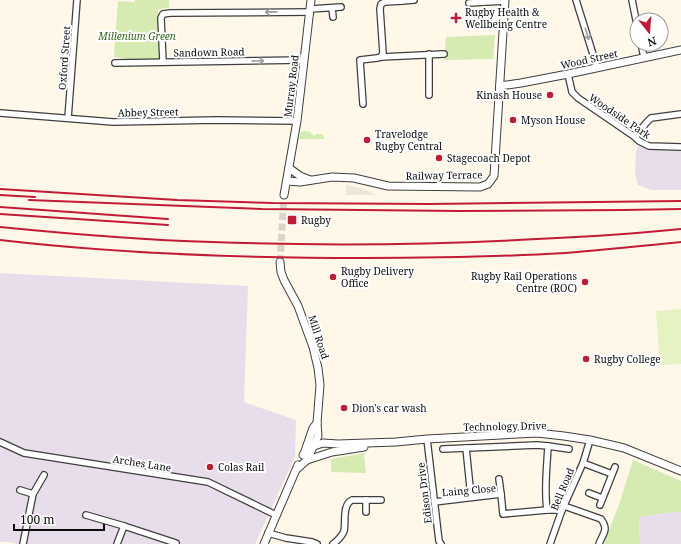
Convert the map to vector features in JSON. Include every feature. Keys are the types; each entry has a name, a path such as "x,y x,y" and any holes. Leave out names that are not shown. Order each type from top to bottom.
{"street":[{"name":"Oxford Street","path":"68,118 77,0"},
{"name":"Murray Road","path":"288,174 297,121 311,0"},
{"path":"381,57 383,53 380,9 381,4 385,2 414,0"},
{"path":"576,0 597,67"},
{"path":"632,0 634,12"},
{"path":"469,3 479,1 505,1"},
{"name":"Railway Terrace","path":"288,174 300,182 330,177 340,177 354,178 388,186 480,187 488,184 494,176 505,1"},
{"path":"163,62 161,18 163,14 310,10 341,7"},
{"path":"332,8 333,17"},
{"name":"Wood Street","path":"500,86 568,74 681,50"},
{"path":"643,52 644,57"},
{"path":"429,54 429,95"},
{"path":"363,104 360,60 381,57 444,54"},
{"name":"Sandown Road","path":"115,63 304,60"},
{"name":"Woodside Park","path":"568,74 572,92 578,98 639,141 649,146 681,147"},
{"name":"Abbey Street","path":"0,113 113,122 217,120 297,121"},
{"path":"635,137 651,118 681,114"},
{"path":"284,195 288,174 300,176 310,180"},
{"name":"Mill Road","path":"280,262 284,280 298,306 314,347 320,385 317,423"},
{"path":"317,423 318,436 323,443"},
{"path":"264,544 297,469 305,458 311,444 313,428 317,423"},
{"name":"Technology Drive","path":"323,443 338,444 396,442 427,439 537,434 564,436 624,448 681,471"},
{"path":"311,444 318,436"},
{"name":"Edison Drive","path":"427,439 438,541 441,544"},
{"name":"Bell Road","path":"550,544 563,508 583,463 590,440"},
{"name":"Arches Lane","path":"0,442 24,454 208,482 276,515"},
{"name":"Technology Drive","path":"305,458 396,442"},
{"path":"311,444 323,443"},
{"path":"311,444 334,452"},
{"path":"444,449 537,445 569,449"},
{"path":"547,510 546,488 548,446"},
{"path":"466,448 471,497"},
{"path":"583,463 612,474"},
{"path":"600,505 615,467"},
{"path":"23,544 34,494 44,475"},
{"path":"499,479 501,494"},
{"path":"20,490 34,494"},
{"path":"589,493 602,498"},
{"name":"Laing Close","path":"434,502 501,494 503,514 563,508"},
{"path":"366,500 366,512"},
{"path":"333,544 344,532 346,505 349,501 381,500"},
{"path":"563,508 601,519 605,524 605,531 599,544"},
{"path":"86,515 176,543"},
{"path":"118,544 124,526"},
{"path":"268,534 285,541 312,542 317,544"}],"shaded area":[{"path":"639,144 644,145 647,149 681,151 681,190 651,190 638,185 635,174 636,152"},
{"path":"346,185 361,188 376,195 346,195"},
{"path":"0,273 248,286 244,402 296,420 295,457 255,544 18,544 0,542"},
{"path":"681,512 681,544 640,544 639,517"}],"green space":[{"name":"Millenium Green","path":"135,0 169,0 169,7 158,10 160,59 128,59 114,57 118,1 135,2"},
{"path":"495,35 493,59 444,60 446,37"},
{"path":"301,132 311,132 311,134 315,136 316,134 323,134 324,139 299,139"},
{"path":"681,309 681,364 660,365 656,311"},
{"path":"365,453 366,473 331,472 331,459"},
{"path":"633,460 681,481 681,512 639,517 640,544 604,544 618,508"}],"tunnel":[{"path":"280,262 284,195"}],"railway":[{"path":"0,189 177,200 273,203 429,204 681,201"},
{"path":"0,195 35,197"},
{"path":"29,200 262,209 459,211 681,209"},
{"path":"0,207 168,219"},
{"path":"0,214 168,225"},
{"path":"0,227 159,240 334,244 415,244 496,241 609,235 681,229"},
{"path":"0,240 136,252 272,257 363,258 464,257 565,253 681,242"}],"place":[{"name":"Rugby Health & Wellbeing Centre","path":"456,18"},
{"name":"Kinash House","path":"550,95"},
{"name":"Myson House","path":"513,120"},
{"name":"Travelodge Rugby Central","path":"367,140"},
{"name":"Stagecoach Depot","path":"439,158"},
{"name":"Rugby","path":"292,220"},
{"name":"Rugby Delivery Office","path":"333,277"},
{"name":"Rugby Rail Operations Centre (ROC)","path":"585,282"},
{"name":"Rugby College","path":"586,359"},
{"name":"Dion's car wash","path":"344,408"},
{"name":"Colas Rail","path":"210,467"}]}
